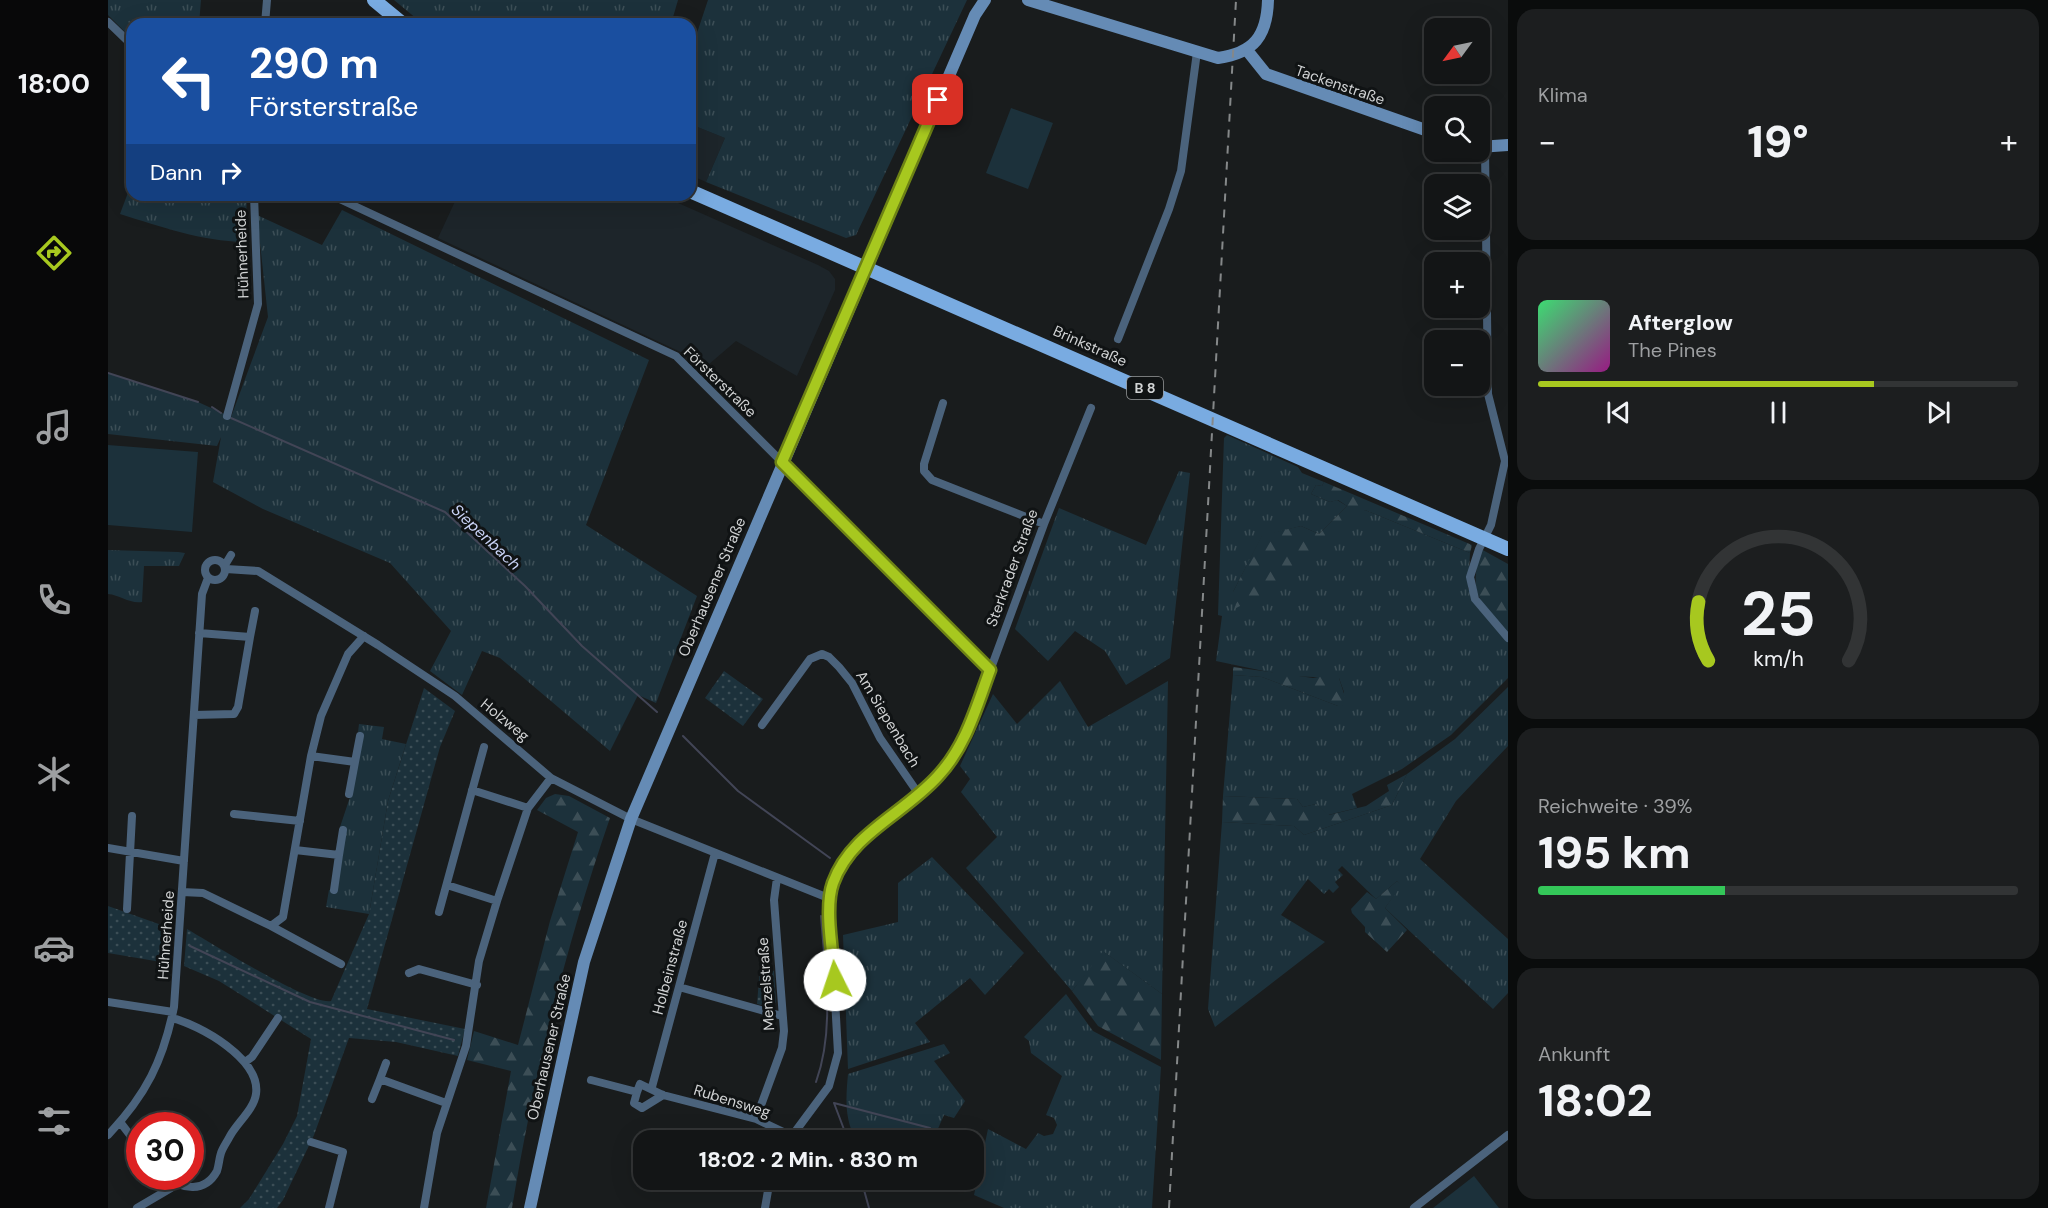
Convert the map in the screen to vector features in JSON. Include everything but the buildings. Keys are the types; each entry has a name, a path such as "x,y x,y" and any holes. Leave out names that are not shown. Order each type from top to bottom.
{"main road":[{"path":"374,0 396,18"},
{"name":"Oberhausener Straße","path":"530,1208 584,962 631,819 865,266 975,15 986,0"},
{"path":"1028,0 1218,58 1234,56 1246,50 1262,32 1268,0"},
{"name":"Tackenstraße","path":"1246,50 1262,70 1283,82 1424,130"},
{"path":"1490,146 1508,145"},
{"name":"Brinkstraße","path":"696,194 1508,549"}],"street":[{"path":"266,18 267,0"},
{"path":"108,22 126,39"},
{"path":"1118,339 1169,209 1180,171 1197,52"},
{"path":"1482,162 1488,394 1506,461 1491,525 1473,564 1471,589 1481,608 1508,638"},
{"name":"Hühnerheide","path":"227,416 258,304 254,201"},
{"name":"Försterstraße","path":"344,201 676,356 990,670"},
{"path":"943,403 924,464 927,475 932,480 1044,524"},
{"name":"Sterkrader Straße","path":"797,1130 829,1086 838,1053 832,885 849,854 860,841 937,778 965,739 1044,524 1091,408"},
{"path":"208,578 220,579 231,555"},
{"name":"Hühnerheide","path":"108,1135 150,1082 162,1055 173,1015 202,594 208,578 205,571 211,561 219,560 225,567"},
{"name":"Holzweg","path":"225,567 243,565 258,572 364,636 455,696 551,777 631,819 831,899"},
{"path":"194,715 234,714 238,707 255,611"},
{"path":"199,633 250,637"},
{"path":"271,926 284,917 311,756 321,716 348,654 364,636"},
{"name":"Am Siepenbach","path":"762,725 810,659 822,654 829,657 852,683 880,738 918,793"},
{"path":"349,794 360,736"},
{"path":"439,912 484,747"},
{"path":"311,756 355,762"},
{"path":"424,1208 437,1133 468,1033 479,961 528,807 551,777"},
{"path":"472,790 528,807"},
{"path":"234,814 300,821"},
{"path":"127,909 132,816"},
{"path":"334,890 343,830"},
{"path":"108,848 184,861"},
{"path":"295,850 339,855"},
{"name":"Holbeinstraße","path":"652,1087 715,853"},
{"name":"Menzelstraße","path":"756,1119 782,1048 774,900 777,878"},
{"path":"447,885 497,901"},
{"path":"182,892 203,893 271,926 340,964"},
{"path":"409,973 419,969 477,985"},
{"path":"679,987 782,1016"},
{"path":"108,1002 173,1015 211,1034 245,1062 257,1085 256,1096 252,1106 237,1124 220,1154 215,1174 204,1182"},
{"path":"245,1062 252,1057 278,1018"},
{"path":"372,1098 386,1064"},
{"path":"380,1079 446,1103"},
{"path":"591,1080 637,1092"},
{"path":"652,1087 640,1084 634,1103 642,1108 663,1095"},
{"name":"Rubensweg","path":"652,1087 663,1095 756,1119 776,1130"},
{"path":"120,1122 126,1130"},
{"path":"1414,1208 1508,1135"},
{"path":"310,1142 343,1152 332,1207"},
{"path":"137,1208 168,1190"},
{"path":"765,1208 768,1190"}],"shaded area":[{"path":"696,126 725,138 706,182 696,178"},
{"path":"455,201 674,201 829,271 835,279 835,290 797,376 736,341 701,371 687,355 438,238"}],"green space":[{"path":"108,0 201,0 200,18 126,18 126,33 108,15"},
{"path":"394,0 678,0 673,18 416,18"},
{"path":"708,0 967,0 856,235 846,238 706,182 725,138 696,126 696,36"},
{"path":"1011,108 1053,123 1028,189 986,173"},
{"path":"126,198 126,201 247,201 245,242 197,236 120,214"},
{"path":"342,210 649,360 586,525 697,596 656,703 638,695 610,751 500,658 482,651 462,695 430,671 451,631 390,563 263,509 213,482 221,437 217,446 108,434 108,373 198,402 231,417 268,317 257,215 322,245"},
{"path":"1227,435 1298,467 1302,473 1324,482 1322,486 1316,485 1311,494 1330,502 1337,500 1347,506 1319,534 1301,526 1262,536 1233,592 1365,510 1470,553 1468,588 1473,598 1508,642 1508,678 1451,735 1402,769 1352,794 1357,808 1328,815 1316,804 1303,807 1297,799 1223,796 1233,675 1262,677 1338,706 1342,706 1344,692 1339,678 1288,676 1216,661 1222,616 1218,615 1224,438"},
{"path":"108,445 198,452 192,532 108,525"},
{"path":"1179,471 1190,473 1170,658 1126,685 1105,651 1075,631 1048,661 1015,629 1059,508 1146,545"},
{"path":"1324,482 1472,545 1470,553 1365,510 1337,540 1306,566 1290,578 1236,608 1233,592 1262,535 1301,526 1319,534 1347,506 1338,500 1330,502 1311,494 1316,485 1322,486"},
{"path":"1481,549 1508,564 1508,634 1483,604 1476,588 1477,565"},
{"path":"108,550 185,553 179,566 144,566 142,602 138,602 108,594"},
{"path":"1233,667 1313,678 1335,674 1339,678 1346,700 1342,706 1338,706 1262,677 1233,675"},
{"path":"724,671 763,699 743,726 705,698"},
{"path":"1060,681 1088,727 1168,681 1162,994 1104,952 1072,991 966,868 997,837 961,792 970,779 960,766 993,694 1017,724"},
{"path":"1508,687 1508,746 1456,801 1420,859 1508,939 1508,993 1493,1009 1385,908 1401,885 1397,881 1376,899 1342,866 1338,870 1343,875 1335,882 1339,887 1333,893 1329,889 1324,894 1308,879 1281,915 1325,942 1215,1027 1208,1009 1222,822 1294,826 1304,835 1392,805 1407,774 1455,739"},
{"path":"424,688 455,711 440,747 367,1009 465,1029 458,1056 396,1042 349,1038 314,1135 283,1200 277,1208 240,1208 249,1199 283,1144 297,1116 311,1039 219,981 184,966 187,929 303,994 331,1001 369,914 388,801"},
{"path":"359,724 384,727 382,739 406,744 388,801 369,914 326,907 329,890 336,891 340,827 350,797"},
{"path":"1407,774 1392,805 1304,835 1294,826 1222,822 1223,796 1297,799 1303,807 1316,804 1329,815 1366,806 1389,791 1387,785"},
{"path":"555,794 569,796 610,818 565,962 530,1109 512,1208 486,1208 511,1071 467,1060 474,1031 518,1045 550,921 578,832 537,810 546,798"},
{"path":"932,857 1024,953 985,995 970,978 915,1023 930,1042 848,1069 843,935 898,922 898,883"},
{"path":"1397,881 1402,885 1385,908 1407,930 1387,952 1365,932 1365,927 1351,909 1367,892 1376,899"},
{"path":"108,906 170,928 167,963 108,953"},
{"path":"1103,951 1162,994 1161,1060 1098,1026 1072,991"},
{"path":"760,967 774,971 776,1002 772,1008 757,1004"},
{"path":"1066,994 1093,1031 1161,1067 1152,1208 1004,1208 974,1195 975,1190 984,1190 984,1148 988,1129 1026,1149 1038,1133 1044,1136 1053,1134 1057,1125 1054,1118 1046,1115 1062,1076 1031,1053 1029,1041 1024,1037"},
{"path":"944,1044 950,1053 934,1061 965,1101 954,1118 944,1115 937,1130 851,1130 846,1099 848,1074"},
{"path":"1474,1176 1499,1208 1433,1208"}],"waterway":[{"name":"Siepenbach","path":"108,373 198,402"},
{"path":"212,407 221,413"},
{"name":"Siepenbach","path":"231,418 445,512 525,586 582,646 657,712"},
{"name":"Siepenbach","path":"683,736 738,791 830,858"},
{"name":"Siepenbach","path":"816,1082 822,1062 827,1021 821,916"},
{"path":"190,946 310,1002 454,1040"},
{"path":"834,1103 930,1128"},
{"name":"Siepenbach","path":"834,1103 844,1130"},
{"name":"Siepenbach","path":"864,1190 869,1208"}],"railway":[{"path":"1169,1208 1236,0"}],"route":[{"path":"835,980 830,910 832,885 849,854 860,841 937,778 954,757 965,739 990,670 782,462 938,100"}]}
